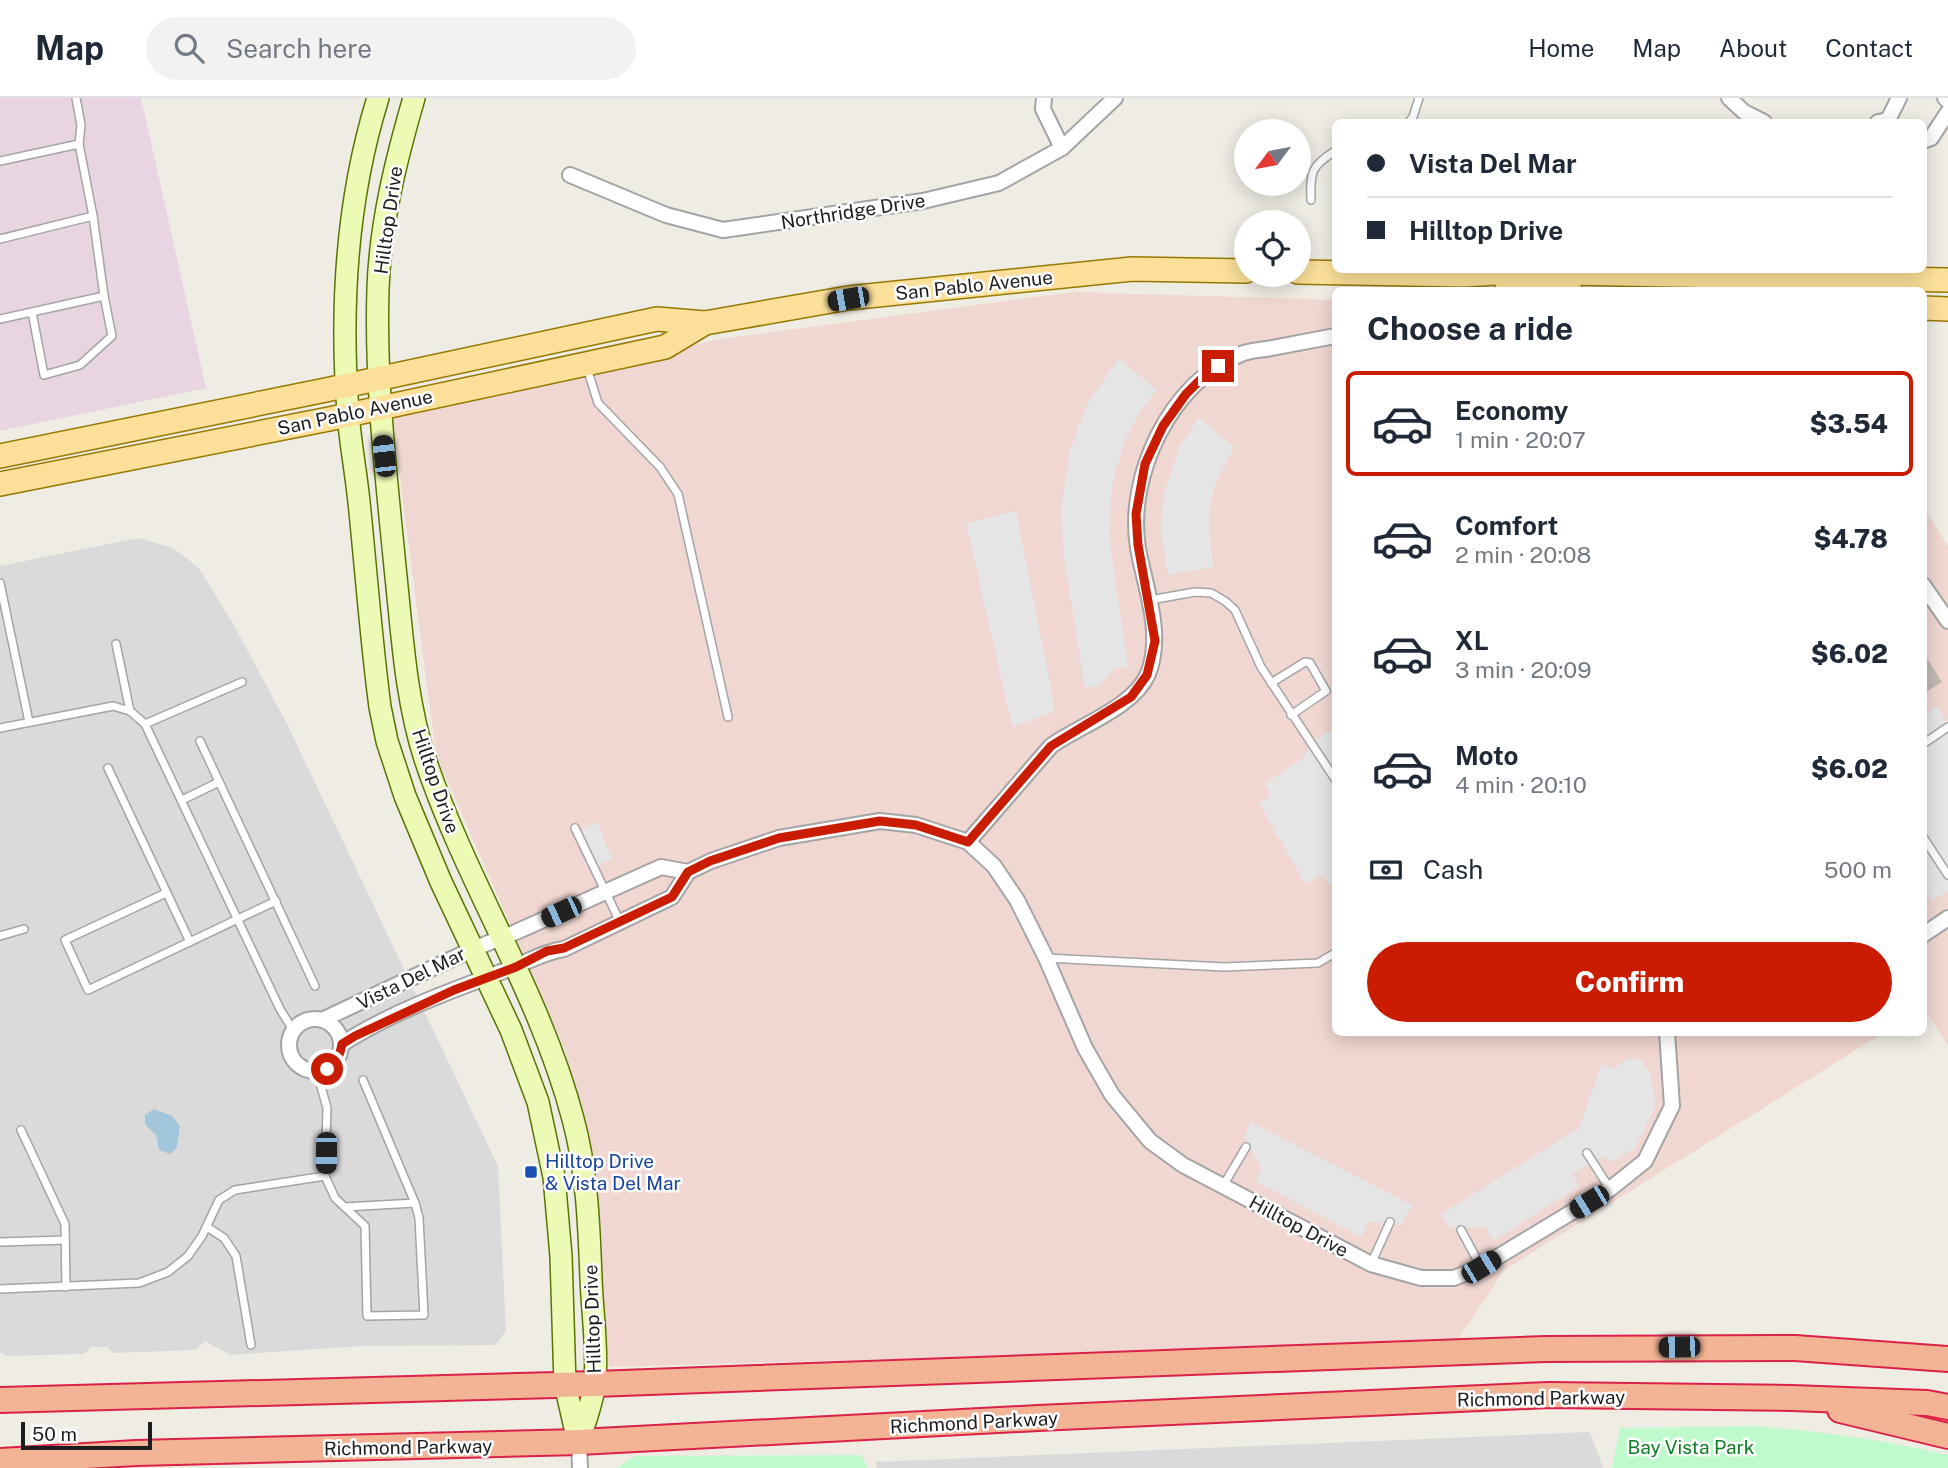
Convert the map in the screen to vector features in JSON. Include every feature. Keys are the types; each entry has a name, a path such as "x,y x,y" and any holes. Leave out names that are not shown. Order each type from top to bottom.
{"highway":[{"path":"0,1400 595,1384 1570,1349 1795,1348 1948,1359"},
{"name":"Richmond Parkway","path":"0,1461 136,1453 579,1442 1549,1395 1792,1398 1948,1407"},
{"path":"1792,1398 1948,1436"}],"main road":[{"name":"Hilltop Drive","path":"378,98 351,214 344,310 348,414 356,468 376,673 387,741 405,796 526,1066 541,1114 551,1158 559,1229 565,1384 579,1442"},
{"name":"Hilltop Drive","path":"414,98 398,152 384,222 378,288 380,408 405,660 412,709 440,802 548,1041 582,1160 595,1384 579,1442"},
{"name":"San Pablo Avenue","path":"0,456 380,379 657,319 705,323 848,299 1132,269 1234,271"},
{"path":"1311,272 1332,273"},
{"path":"1353,273 1496,273"},
{"path":"1566,273 1948,280"},
{"path":"1464,275 1506,287"},
{"path":"1927,308 1948,309"},
{"name":"San Pablo Avenue","path":"0,484 380,408 665,347 705,323"}],"street":[{"path":"1044,98 1043,109 1062,148"},
{"name":"Northridge Drive","path":"570,175 666,215 723,230 923,201 999,183 1062,148 1115,98"},
{"path":"1729,98 1740,117"},
{"path":"1888,119 1899,98"},
{"path":"1927,140 1931,138 1948,112"},
{"path":"968,842 1051,746 1131,697 1147,675 1155,641 1138,545 1136,514 1145,464 1163,426 1200,380 1242,353 1332,337"},
{"path":"1927,590 1948,621"},
{"name":"Hilltop Drive","path":"688,872 710,861 779,838 880,821 916,825 968,842 994,866 1017,900 1046,958 1085,1048 1112,1095 1150,1141 1183,1165 1371,1264 1421,1278 1454,1278 1481,1267 1610,1189 1644,1161 1672,1106 1667,1036"},
{"name":"Vista Del Mar","path":"322,1020 472,949 661,867 688,872 672,897 564,948 547,951 516,967 440,996 342,1044"},
{"path":"1927,932 1948,918"},
{"path":"311,1019 322,1020 331,1024 339,1034 342,1044 340,1054 335,1063 327,1069 307,1071 291,1057 289,1039 293,1030 301,1023 311,1019"},
{"name":"Hilltop Drive","path":"579,1442 580,1468"}],"lane":[{"path":"32,312 44,375 80,365 111,336 79,144 81,125 76,98"},
{"path":"1411,119 1419,98"},
{"path":"0,161 79,144"},
{"path":"1311,200 1310,183 1315,165 1332,153"},
{"path":"0,239 93,216"},
{"path":"0,319 104,296"},
{"path":"586,364 598,403 660,467 678,494 728,717"},
{"path":"0,583 29,722"},
{"path":"1149,600 1195,592 1211,593 1235,610 1261,667 1332,775"},
{"path":"116,644 130,711"},
{"path":"1271,683 1305,662 1310,663 1326,691 1291,715"},
{"path":"145,724 242,682"},
{"path":"0,728 113,706 130,711 145,724 279,1009 293,1030"},
{"path":"1927,741 1948,727"},
{"path":"200,741 315,986"},
{"path":"108,768 190,942"},
{"path":"181,800 219,782"},
{"path":"575,828 620,922"},
{"path":"1927,843 1948,875"},
{"path":"166,893 65,940 88,990 275,901"},
{"path":"0,936 24,929"},
{"path":"1046,958 1247,967 1318,963 1332,955"},
{"path":"317,1072 327,1108 325,1176 335,1198 365,1226 367,1316 424,1315 419,1218 363,1080"},
{"path":"21,1130 65,1224 66,1287"},
{"path":"1223,1186 1245,1147"},
{"path":"1587,1153 1610,1189"},
{"path":"0,1289 139,1283 167,1272 188,1256 207,1227 219,1199 235,1190 325,1176"},
{"path":"345,1207 415,1203"},
{"path":"1371,1264 1390,1222"},
{"path":"207,1227 224,1238 236,1256 251,1345"},
{"path":"1461,1230 1481,1267"},
{"path":"0,1242 65,1240"}],"shaded area":[{"path":"0,98 141,98 206,388 0,431"},
{"path":"1073,292 1332,300 1332,1036 1878,1036 1504,1270 1456,1343 609,1367 566,1052 436,755 392,416 720,339"},
{"path":"1119,358 1156,390 1125,440 1112,485 1109,536 1128,666 1116,669 1098,686 1085,688 1064,558 1061,509 1070,450 1087,404"},
{"path":"1199,418 1234,447 1216,482 1210,506 1209,535 1214,567 1168,575 1161,530 1164,493 1180,445"},
{"path":"1016,511 1055,710 1027,723 1012,726 966,523"},
{"path":"1927,512 1948,546 1948,1046 1927,1013"},
{"path":"138,538 173,548 199,568 236,629 288,726 498,1166 506,1331 495,1345 362,1346 230,1355 205,1341 196,1350 113,1353 107,1347 91,1347 84,1354 5,1356 0,1352 0,566"},
{"path":"1938,706 1948,723 1948,891 1932,900 1927,892 1927,713"},
{"path":"1332,730 1330,886 1323,875 1305,884 1259,803 1271,796 1264,784 1302,759 1317,739"},
{"path":"597,822 612,859 594,867 576,831"},
{"path":"1632,1057 1642,1061 1650,1074 1656,1105 1635,1148 1613,1162 1603,1156 1572,1174 1579,1186 1493,1241 1485,1227 1450,1228 1441,1214 1579,1128 1602,1064 1616,1069 1619,1064"},
{"path":"1251,1122 1412,1205 1402,1225 1369,1222 1361,1237 1256,1182 1261,1169 1244,1137"},
{"path":"1590,1432 1603,1468 877,1468 875,1462"}],"green space":[{"name":"Bay Vista Park","path":"1756,1426 1852,1437 1948,1455 1948,1468 1612,1468 1620,1428"},
{"path":"861,1455 868,1468 617,1468 636,1456"}],"water":[{"path":"154,1109 172,1116 180,1126 177,1147 170,1154 159,1150 156,1135 145,1124 145,1115"}],"building":[{"path":"1927,658 1942,682 1927,691"}],"place":[{"name":"Hilltop Drive & Vista Del Mar","path":"531,1172"}],"route":[{"path":"327,1069 335,1063 342,1044 355,1036 454,990 516,967 547,951 564,948 672,897 688,872 710,861 779,838 880,821 916,825 968,842 1051,746 1131,697 1147,675 1155,641 1138,545 1136,514 1140,485 1145,464 1163,426 1186,394 1218,366"}]}
